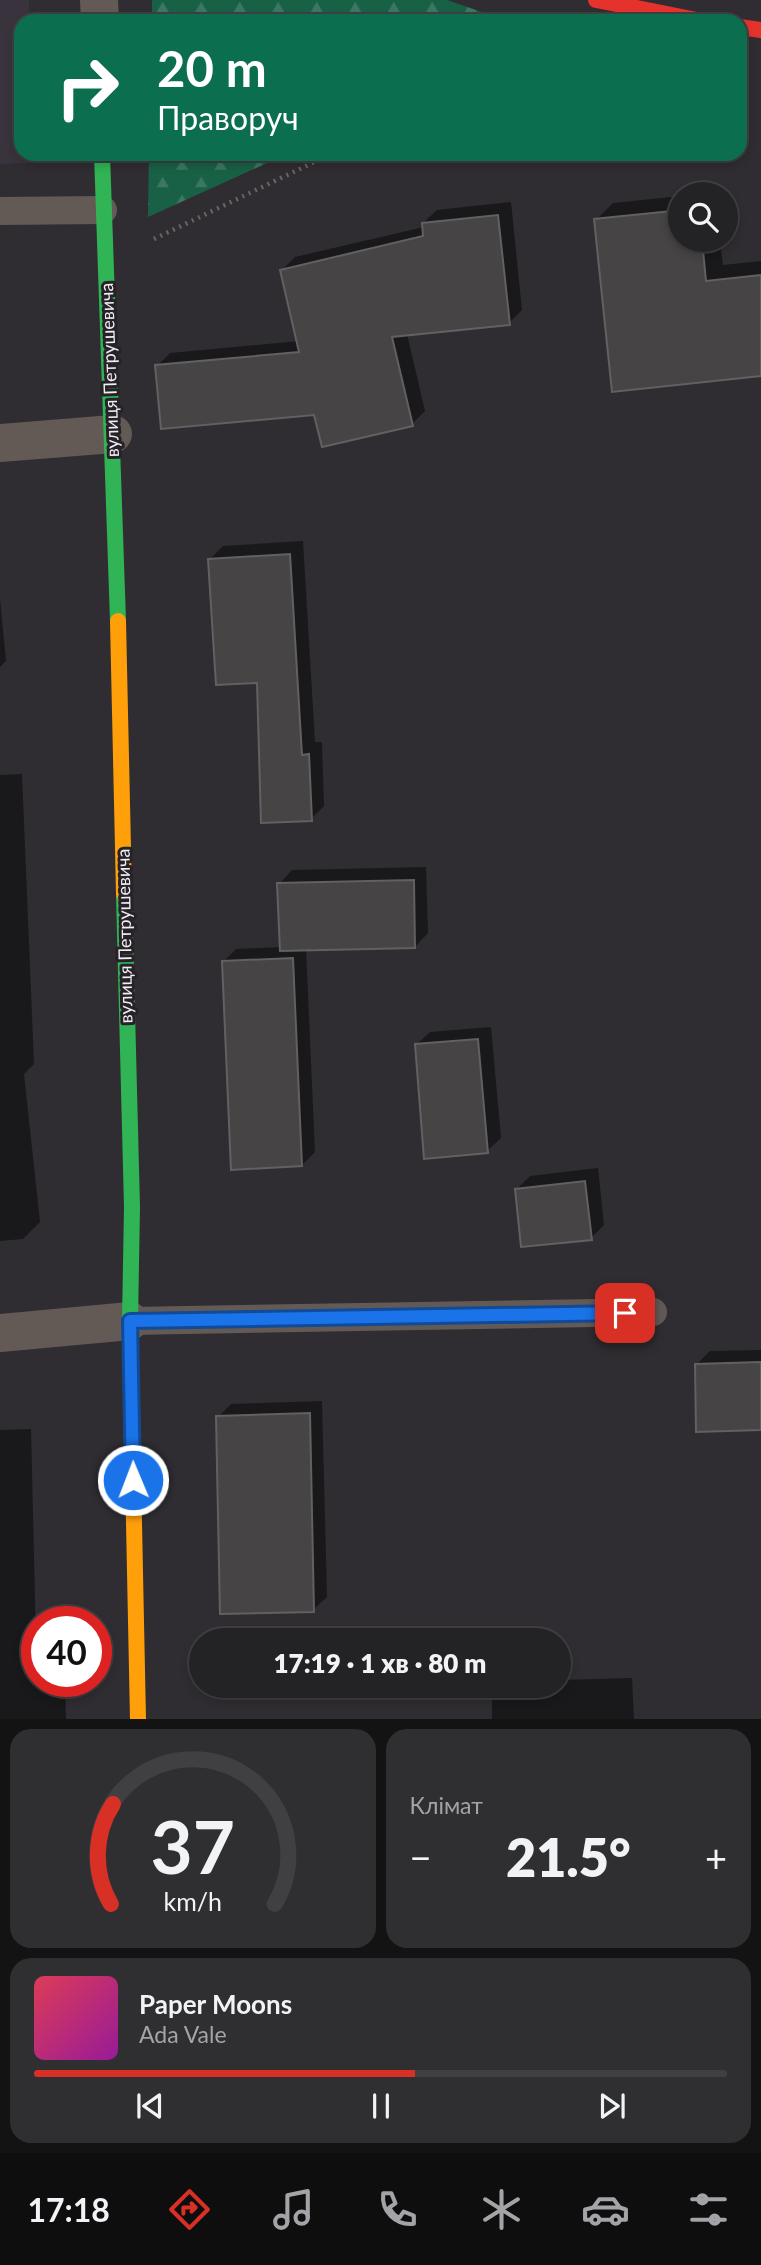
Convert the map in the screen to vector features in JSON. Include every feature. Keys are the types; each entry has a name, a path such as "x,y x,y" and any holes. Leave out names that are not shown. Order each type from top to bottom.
{"street":[{"path":"596,0 667,14"},
{"name":"вулиця Петрушевича","path":"102,161 113,434 132,1194 130,1321 138,1719"},
{"path":"0,443 113,434"},
{"path":"0,1332 130,1321"}],"lane":[{"path":"0,211 103,210"},
{"path":"130,1321 653,1312"}],"path":[{"path":"104,244 153,240 317,161"}],"shaded area":[{"path":"0,0 29,0 29,14 14,14 14,161 32,163 0,164"}],"green space":[{"path":"152,0 447,0 488,14 152,14"},
{"path":"149,161 272,161 148,217"}],"building":[{"path":"668,211 668,252 703,252 706,281 761,275 761,376 612,392 594,219"},
{"path":"498,215 510,325 392,337 413,426 322,447 314,415 161,429 155,365 299,352 280,270 423,236 422,223"},
{"path":"290,554 302,755 309,754 312,821 261,823 257,683 216,685 208,559"},
{"path":"414,880 415,948 280,951 277,883"},
{"path":"293,958 302,1166 231,1170 222,961"},
{"path":"478,1039 488,1153 424,1159 415,1044"},
{"path":"585,1181 592,1240 521,1247 515,1189"},
{"path":"761,1362 761,1430 696,1432 695,1364"},
{"path":"310,1413 314,1612 220,1614 216,1416"}],"traffic: fast":[{"path":"102,161 118,621"},
{"path":"124,894 132,1207 132,1425"}],"traffic: slow":[{"path":"118,621 124,894"},
{"path":"132,1425 138,1719"}],"traffic: jam":[{"path":"596,0 667,14"},
{"path":"747,28 761,30"}],"route":[{"path":"133,1480 130,1321 625,1313"}]}
